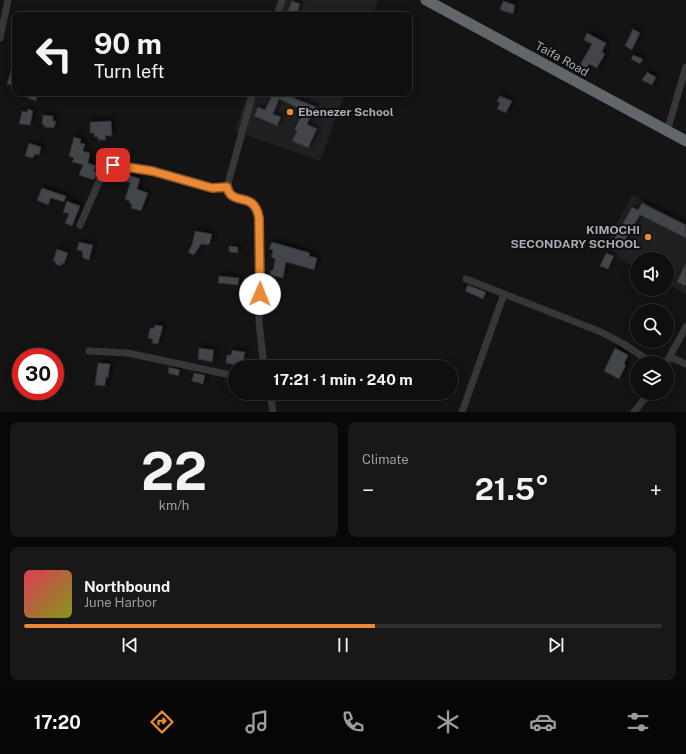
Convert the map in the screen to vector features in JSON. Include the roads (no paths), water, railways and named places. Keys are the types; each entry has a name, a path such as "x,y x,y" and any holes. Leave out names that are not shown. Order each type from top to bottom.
{"highway":[{"name":"Taifa Road","path":"426,0 686,141"}],"street":[{"path":"0,38 8,0"},
{"path":"278,12 282,0"},
{"path":"667,131 686,67"},
{"path":"252,96 227,187 228,192 236,198 252,203 257,207 259,218 259,329 263,360"},
{"path":"80,225 105,168 113,165 152,171 212,188 227,187"},
{"path":"466,279 600,332 624,344 642,356"},
{"path":"462,412 504,294"},
{"path":"670,356 686,327"},
{"path":"89,351 128,353 228,374"},
{"path":"674,361 686,364"},
{"path":"271,400 273,412"},
{"path":"634,412 643,400"}],"place":[{"name":"Ebenezer School","path":"290,112"},
{"name":"KIMOCHI SECONDARY SCHOOL","path":"648,237"}]}
